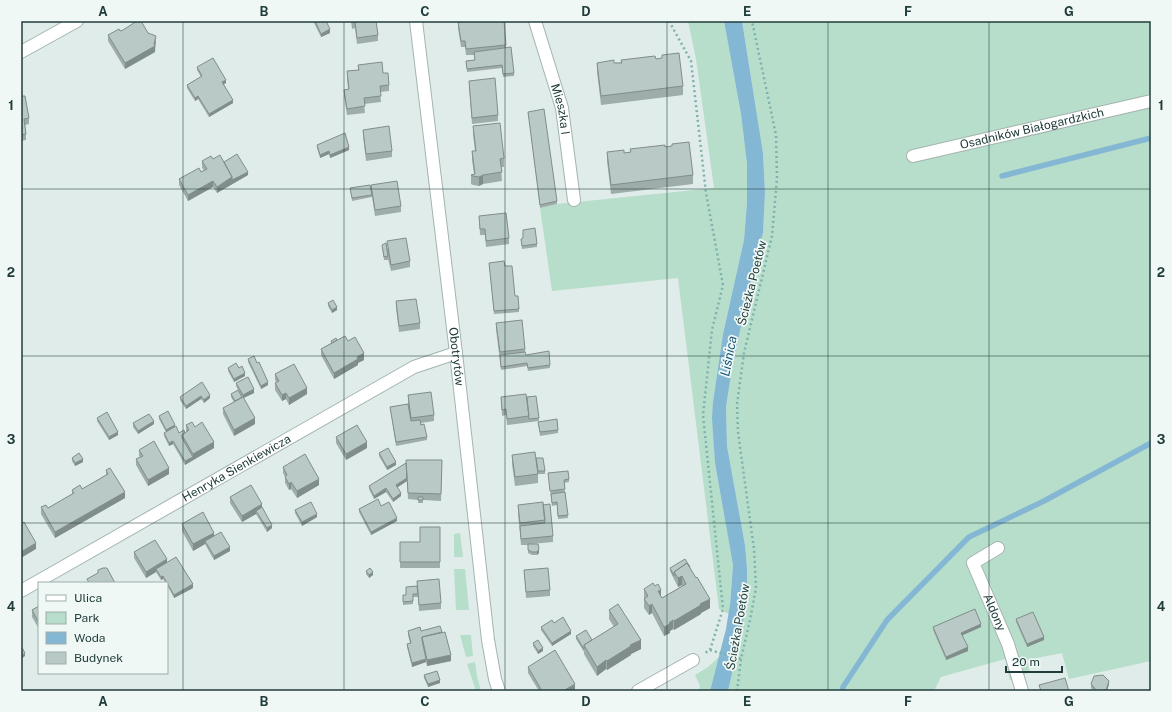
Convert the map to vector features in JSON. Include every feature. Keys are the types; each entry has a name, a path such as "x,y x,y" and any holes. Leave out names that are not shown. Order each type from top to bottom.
{"street":[{"path":"21,52 77,21"},
{"name":"Obotrytów","path":"416,21 456,352 488,640 495,679 499,691"},
{"name":"Mieszka I","path":"536,21 562,108 574,200"},
{"name":"Osadników Białogardzkich","path":"913,156 1151,101"},
{"name":"Henryka Sienkiewicza","path":"21,591 414,367 456,352"},
{"name":"Aldony","path":"998,548 973,563 1008,644 1022,691"},
{"path":"638,691 693,660"}],"path":[{"path":"670,21 691,62 708,204 723,284 712,330 703,415 723,610 710,650 693,660"},
{"name":"Ścieżka Poetów","path":"737,691 741,659 756,588 754,549 738,432 737,404 744,352 772,236 777,178 776,135 752,21"},
{"path":"710,650 741,659"}],"green space":[{"path":"688,21 724,21 741,114 747,164 747,202 744,240 723,334 713,402 715,463 733,564 729,614 719,609 678,278 552,291 540,208 557,204 714,188 696,59"},
{"path":"742,21 1151,21 1151,661 1069,679 1062,653 1027,660 1030,672 1010,680 1005,659 941,677 934,691 728,691 747,600 747,568 745,545 727,446 726,407 748,292 763,233 765,193 763,153"},
{"path":"460,533 463,557 454,557 454,534"},
{"path":"454,569 465,569 469,610 456,610"},
{"path":"460,635 471,635 473,656 466,657"},
{"path":"719,657 710,691 699,691 700,686 695,675 708,667"},
{"path":"475,662 481,691 476,691 467,664"}],"water":[{"name":"Liśnica","path":"724,21 742,21 763,153 765,193 763,233 748,292 726,407 727,446 745,545 747,600 728,691 710,691 726,629 730,604 733,565 715,463 712,418 713,402 723,334 744,240 747,202 747,164 741,114"}],"building":[{"path":"137,21 141,21 148,33 156,36 155,46 125,63 108,35 119,29 120,31 123,30"},
{"path":"315,21 326,21 330,29 321,34"},
{"path":"352,21 376,21 378,35 357,38 355,22"},
{"path":"504,21 506,45 466,49 465,41 461,41 458,22"},
{"path":"511,47 514,73 503,74 502,65 467,69 466,61 475,60 474,52"},
{"path":"679,53 683,86 601,96 597,63 614,60 614,63 622,63 621,60 655,56 656,59 662,58 662,55"},
{"path":"213,58 226,80 222,82 233,100 209,114 198,96 195,98 187,85 202,76 197,67"},
{"path":"382,62 383,73 388,73 389,85 380,86 381,96 364,98 365,106 347,109 344,90 349,89 347,71 359,70 358,65"},
{"path":"495,78 498,115 472,118 469,81"},
{"path":"21,96 25,96 29,118 24,119 26,134 21,135"},
{"path":"544,109 557,201 540,205 528,112"},
{"path":"500,123 504,158 500,159 502,172 479,177 471,175 475,174 472,151 476,151 473,126"},
{"path":"389,126 392,151 366,154 363,130"},
{"path":"345,133 349,147 330,155 329,151 320,155 317,145"},
{"path":"689,142 693,175 611,185 607,152 624,150 624,153 631,152 630,149 665,145 665,147 672,146 672,144"},
{"path":"237,154 248,172 232,180 232,177 224,162"},
{"path":"220,155 232,177 217,187 213,181 188,195 179,179 199,168 201,172 207,169 202,161 211,156 213,159"},
{"path":"397,181 401,206 375,210 371,185"},
{"path":"370,185 372,195 352,198 350,188"},
{"path":"506,213 509,238 486,241 485,229 480,229 479,216"},
{"path":"535,228 537,244 522,246 521,239 523,238 523,230"},
{"path":"406,238 410,261 391,265 387,241"},
{"path":"386,243 388,256 384,257 382,245"},
{"path":"504,261 505,266 512,266 515,296 518,296 519,309 494,311 489,263"},
{"path":"416,299 420,323 399,326 396,301"},
{"path":"333,300 337,307 332,310 328,303"},
{"path":"522,320 525,349 500,352 496,323"},
{"path":"345,336 348,341 355,337 364,353 357,357 358,359 334,373 321,349"},
{"path":"336,338 337,340 332,343 331,341"},
{"path":"549,351 550,365 528,368 527,363 501,367 500,355 525,352 526,355"},
{"path":"254,356 257,363 259,362 268,382 261,386 248,359"},
{"path":"236,363 239,368 242,366 245,373 234,379 228,368"},
{"path":"294,364 307,388 289,398 286,393 282,395 275,383 279,381 275,374"},
{"path":"248,377 254,389 243,395 236,383"},
{"path":"202,382 210,395 204,400 201,396 186,406 180,397"},
{"path":"238,390 242,397 235,401 231,394"},
{"path":"431,392 434,415 411,418 408,395"},
{"path":"526,394 529,416 507,419 506,409 502,410 501,397"},
{"path":"536,396 539,418 529,419 527,397"},
{"path":"243,397 255,418 234,430 223,408"},
{"path":"408,404 411,421 420,420 421,425 424,424 427,437 396,442 390,407"},
{"path":"168,411 175,425 166,430 159,416"},
{"path":"107,412 118,432 109,437 97,418"},
{"path":"149,414 154,421 138,431 133,423"},
{"path":"557,419 558,430 540,432 538,422"},
{"path":"192,422 195,427 202,422 214,442 193,454 182,435 189,430 186,425"},
{"path":"357,425 367,442 346,454 336,437"},
{"path":"176,426 179,433 184,430 185,433 182,435 182,438 193,457 185,461 173,441 169,443 164,433"},
{"path":"154,441 169,468 148,480 136,459 143,456 139,450"},
{"path":"388,448 396,462 387,467 379,453"},
{"path":"535,452 538,474 515,477 512,455"},
{"path":"79,453 83,459 75,463 72,458"},
{"path":"305,454 319,479 297,491 291,482 289,484 285,477 287,475 283,467"},
{"path":"536,458 543,458 545,471 538,471"},
{"path":"406,460 442,460 441,494 408,493"},
{"path":"406,463 407,478 396,485 401,493 393,499 386,488 374,496 369,486"},
{"path":"110,468 125,492 55,532 41,507 46,505 48,508 74,493 72,490 80,485 82,489 108,474 106,470"},
{"path":"568,471 569,479 564,480 565,489 550,491 548,473"},
{"path":"251,485 262,504 242,516 230,497"},
{"path":"565,492 568,515 558,516 557,502 552,503 551,494"},
{"path":"418,497 423,497 423,500 418,500"},
{"path":"378,499 381,506 389,502 397,518 371,532 359,509"},
{"path":"311,502 317,514 302,522 295,510"},
{"path":"543,502 545,520 520,523 518,505"},
{"path":"550,504 553,536 521,539 520,526 545,523 543,505"},
{"path":"262,507 272,525 267,528 256,511"},
{"path":"203,512 214,533 193,544 182,524"},
{"path":"24,522 36,543 21,552 21,524"},
{"path":"420,527 440,527 440,562 400,562 400,542 420,542"},
{"path":"221,532 230,547 214,556 205,541"},
{"path":"155,540 167,559 146,572 134,552"},
{"path":"528,544 538,544 539,549 537,552 532,552 528,550"},
{"path":"176,557 193,584 174,595 168,582 163,576 161,577 156,569"},
{"path":"685,559 690,567 687,563 674,572 674,576 670,568"},
{"path":"687,563 710,599 674,621 673,620 669,623 670,624 664,627 652,604 649,606 644,599 648,596 644,589 653,583 655,586 658,584 661,590 658,591 662,598 686,584 682,576 678,578 674,572"},
{"path":"107,568 114,582 88,582 87,579 98,573 98,570"},
{"path":"370,568 373,572 369,575 366,571"},
{"path":"548,568 550,590 526,592 524,570"},
{"path":"439,579 441,603 419,605 417,581"},
{"path":"417,586 418,594 413,594 413,601 403,602 403,595 406,595 406,587"},
{"path":"618,604 641,640 630,645 631,646 607,661 606,660 597,667 584,645 618,624 609,610"},
{"path":"38,607 38,621 32,610"},
{"path":"975,609 981,624 961,633 968,647 946,657 933,627"},
{"path":"1033,612 1044,637 1027,644 1016,619"},
{"path":"563,617 571,631 552,643 541,627 552,620 554,623"},
{"path":"440,626 442,632 422,637 426,659 412,663 407,644 411,643 408,631 420,627 421,631"},
{"path":"586,630 592,640 584,645 584,649 576,636"},
{"path":"445,632 451,655 427,660 422,637"},
{"path":"538,640 543,648 538,651 533,643"},
{"path":"21,646 25,653 21,656"},
{"path":"555,650 575,684 563,691 542,691 528,667"},
{"path":"437,671 440,680 428,684 424,675"},
{"path":"1103,675 1109,681 1106,690 1097,691 1091,684 1094,676"},
{"path":"1065,678 1069,691 1041,691 1039,685"}],"waterway":[{"path":"1002,176 1151,138"},
{"path":"842,691 843,687 887,620 969,537 1044,501 1151,443"}]}
